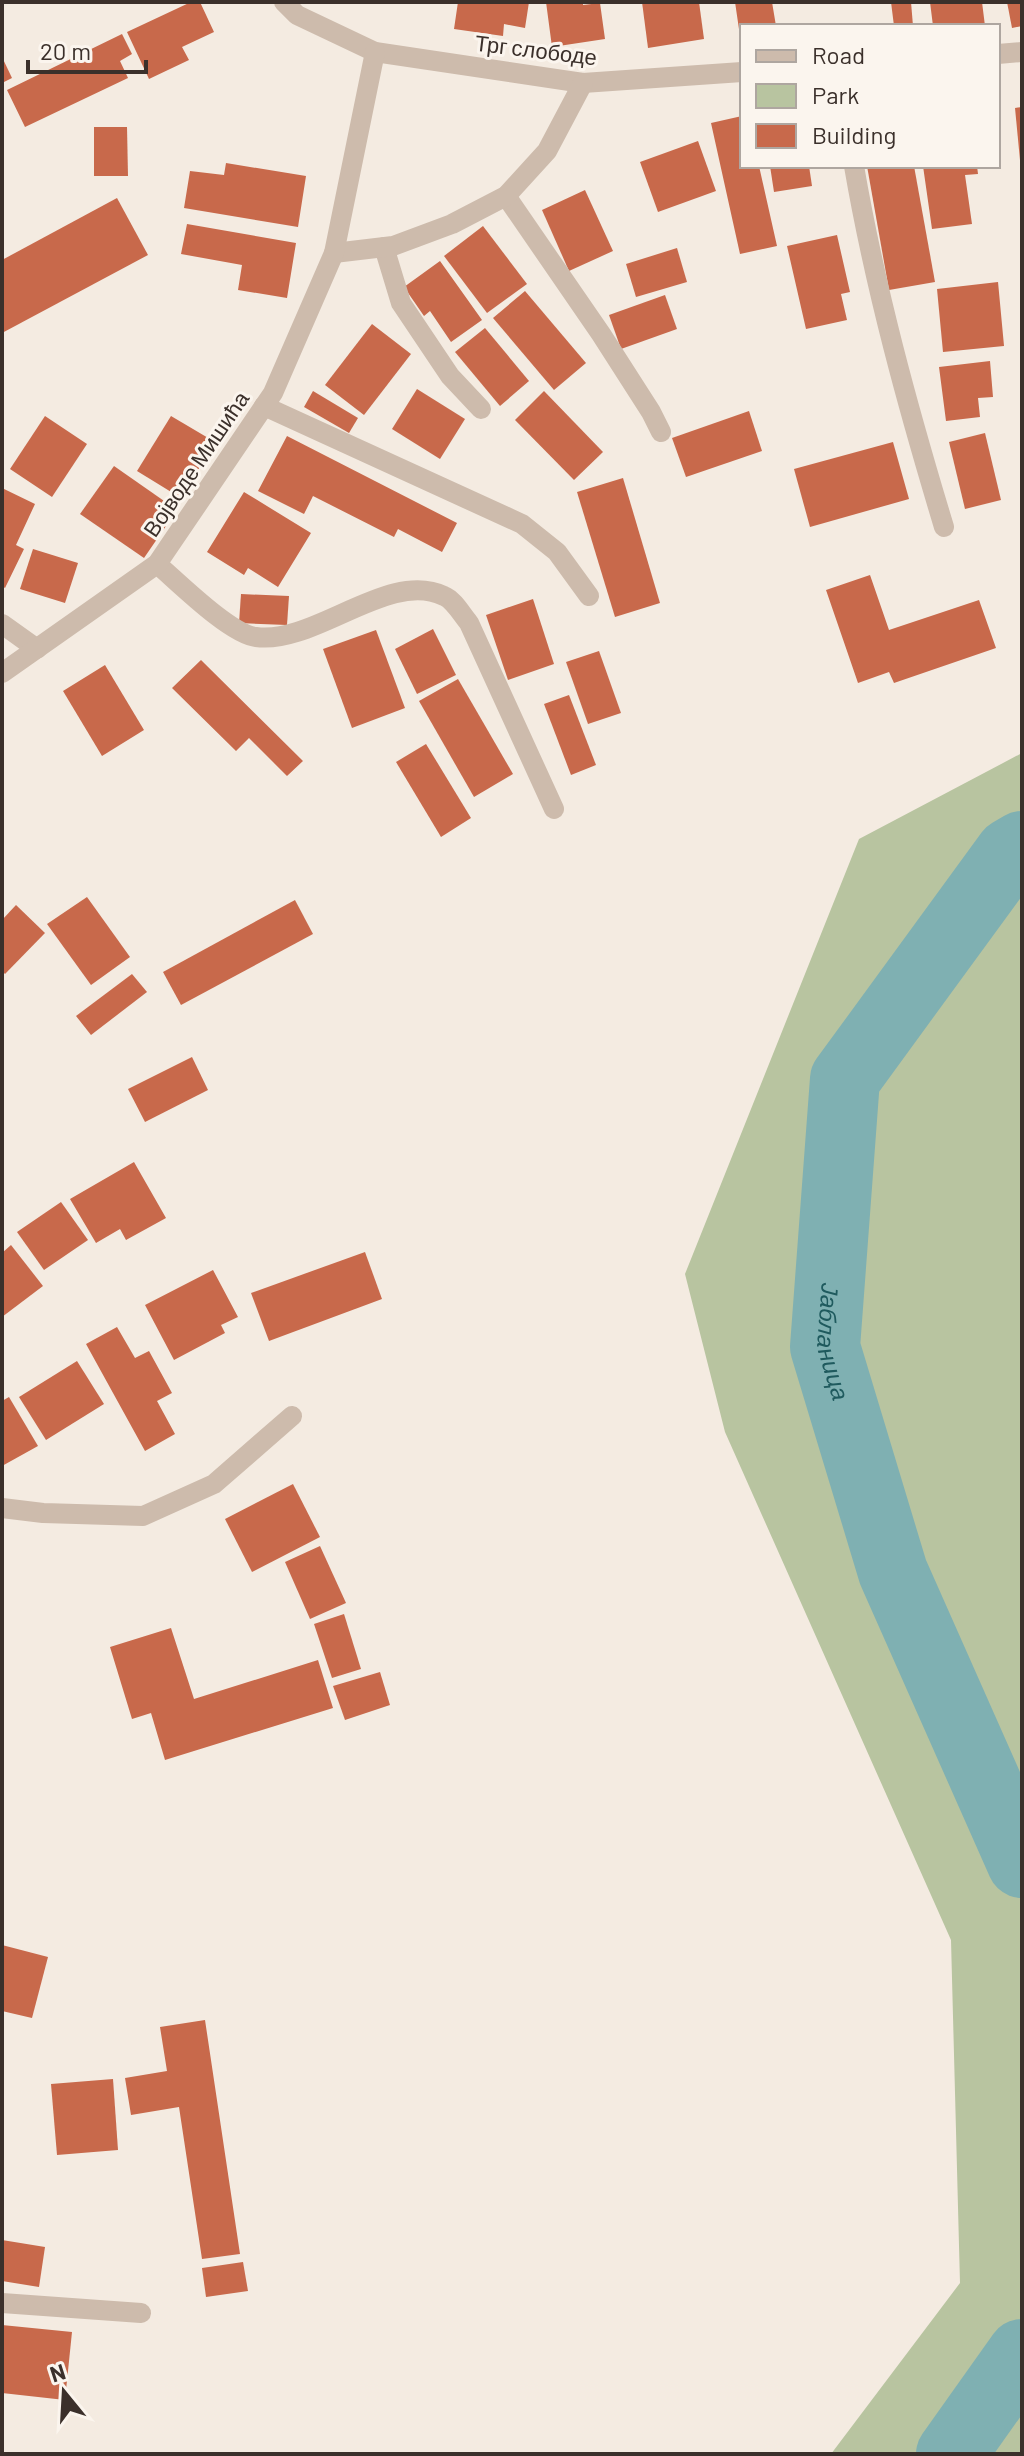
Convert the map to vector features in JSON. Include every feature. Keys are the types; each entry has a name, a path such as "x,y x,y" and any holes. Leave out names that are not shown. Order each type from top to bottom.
{"street":[{"name":"Трг слободе","path":"284,2 297,15 375,52 583,83 740,72"},
{"path":"375,52 334,253 384,247 452,224 506,196 547,151 583,83"},
{"path":"1000,54 1022,52"},
{"path":"854,168 878,285 908,407 944,527"},
{"path":"506,196 601,334 661,432"},
{"path":"384,247 401,303 450,376 481,409"},
{"name":"Војводе Мишића","path":"2,673 157,564 273,393 334,253"},
{"path":"264,406 522,524 557,552 589,596"},
{"path":"157,564 226,623 254,638 324,622 383,596 421,588 447,597 469,623 554,809"},
{"path":"2,624 37,649"},
{"path":"2,1508 43,1513 143,1516 214,1484 292,1416"},
{"path":"2,2303 141,2313"}],"green space":[{"path":"1022,753 1022,2454 831,2454 960,2283 951,1940 725,1432 685,1274 859,839"}],"building":[{"path":"191,2 200,2 214,32 182,47 189,60 149,79 127,32"},
{"path":"458,2 529,2 525,28 504,24 503,36 454,29"},
{"path":"546,2 600,3 605,39 552,47"},
{"path":"642,2 699,2 704,39 648,48"},
{"path":"735,2 772,2 776,24 740,24 740,36"},
{"path":"891,2 911,2 913,24 894,24"},
{"path":"930,2 982,2 985,24 933,24"},
{"path":"1007,2 1022,2 1022,26 1012,28"},
{"path":"122,34 132,54 120,61 128,78 25,127 7,90"},
{"path":"2,57 12,78 2,83"},
{"path":"1022,107 1022,160 1020,160 1015,108"},
{"path":"740,116 740,168 759,168 777,246 740,254 711,123"},
{"path":"94,127 127,127 128,176 94,176"},
{"path":"698,141 716,191 658,212 640,162"},
{"path":"226,163 306,176 298,227 184,208 190,171 224,175"},
{"path":"770,168 809,168 812,186 774,192"},
{"path":"867,168 914,168 935,282 889,290"},
{"path":"923,168 977,168 978,174 965,175 972,224 932,229"},
{"path":"585,190 613,251 569,271 542,210"},
{"path":"117,198 148,255 2,333 2,260"},
{"path":"187,224 296,243 287,298 238,290 242,265 181,254"},
{"path":"483,226 527,284 487,313 444,256"},
{"path":"837,235 850,292 841,294 847,320 806,329 787,246"},
{"path":"677,248 687,282 636,297 626,264"},
{"path":"440,261 482,320 451,342 430,311 424,316 404,287"},
{"path":"998,282 1004,346 943,352 937,289"},
{"path":"525,291 586,363 554,390 493,318"},
{"path":"665,295 677,329 621,349 609,315"},
{"path":"372,324 411,354 364,415 325,385"},
{"path":"485,328 529,381 500,406 455,352"},
{"path":"990,361 993,397 978,398 980,417 946,421 939,367"},
{"path":"417,389 465,419 440,459 392,429"},
{"path":"313,391 358,418 349,433 304,407"},
{"path":"544,391 603,452 574,480 515,420"},
{"path":"749,411 762,451 686,477 672,438"},
{"path":"45,416 87,444 52,497 10,469"},
{"path":"171,416 215,442 181,498 137,471"},
{"path":"985,433 1001,500 965,509 949,442"},
{"path":"287,436 457,523 442,552 398,529 394,537 313,496 304,514 258,491"},
{"path":"893,442 909,499 810,527 794,469"},
{"path":"114,466 177,510 144,558 80,514"},
{"path":"623,478 660,603 615,617 577,492"},
{"path":"2,488 35,504 16,545 24,549 5,588 2,586"},
{"path":"244,492 311,533 278,587 248,568 244,575 207,552"},
{"path":"33,549 78,563 65,603 20,589"},
{"path":"870,575 889,630 979,600 996,648 894,683 889,672 858,683 826,590"},
{"path":"241,594 289,596 287,625 239,623"},
{"path":"533,599 554,664 508,680 486,615"},
{"path":"433,629 456,675 417,694 395,649"},
{"path":"376,630 405,708 352,728 323,649"},
{"path":"599,651 621,713 588,724 566,662"},
{"path":"201,660 303,761 287,776 249,738 236,751 172,688"},
{"path":"105,665 144,730 102,756 63,691"},
{"path":"458,679 513,774 474,797 419,701"},
{"path":"569,695 596,765 571,775 544,704"},
{"path":"426,744 471,818 441,837 396,762"},
{"path":"87,897 130,957 91,985 47,924"},
{"path":"295,900 313,934 181,1005 163,972"},
{"path":"16,905 45,933 5,974 2,971 2,920"},
{"path":"132,974 147,992 91,1035 76,1016"},
{"path":"192,1057 208,1090 145,1122 128,1089"},
{"path":"134,1162 166,1218 126,1240 120,1229 96,1243 70,1199"},
{"path":"61,1202 88,1240 44,1270 17,1232"},
{"path":"11,1245 43,1286 2,1317 2,1253"},
{"path":"365,1252 382,1299 269,1341 251,1293"},
{"path":"213,1270 238,1317 221,1325 225,1333 174,1360 145,1305"},
{"path":"117,1327 135,1358 149,1351 172,1393 157,1401 175,1434 145,1451 86,1344"},
{"path":"77,1361 104,1404 46,1440 19,1397"},
{"path":"9,1397 38,1446 2,1466 2,1401"},
{"path":"293,1484 320,1537 252,1572 225,1519"},
{"path":"320,1546 346,1603 310,1619 285,1562"},
{"path":"344,1614 361,1669 332,1678 314,1624"},
{"path":"171,1628 194,1699 318,1660 333,1708 165,1760 151,1713 132,1719 110,1647"},
{"path":"380,1672 390,1705 345,1720 333,1686"},
{"path":"2,1945 48,1957 32,2018 2,2011"},
{"path":"205,2020 240,2254 202,2259 179,2107 131,2115 125,2078 167,2071 160,2027"},
{"path":"113,2079 118,2150 57,2155 51,2084"},
{"path":"2,2240 45,2247 39,2287 2,2281"},
{"path":"243,2262 248,2291 206,2297 202,2268"},
{"path":"2,2325 72,2332 65,2400 2,2393"}],"waterway":[{"name":"Јабланица","path":"1022,846 1010,853 845,1079 825,1347 893,1572 1022,1863"},
{"name":"Јабланица","path":"951,2454 1022,2354"}]}
